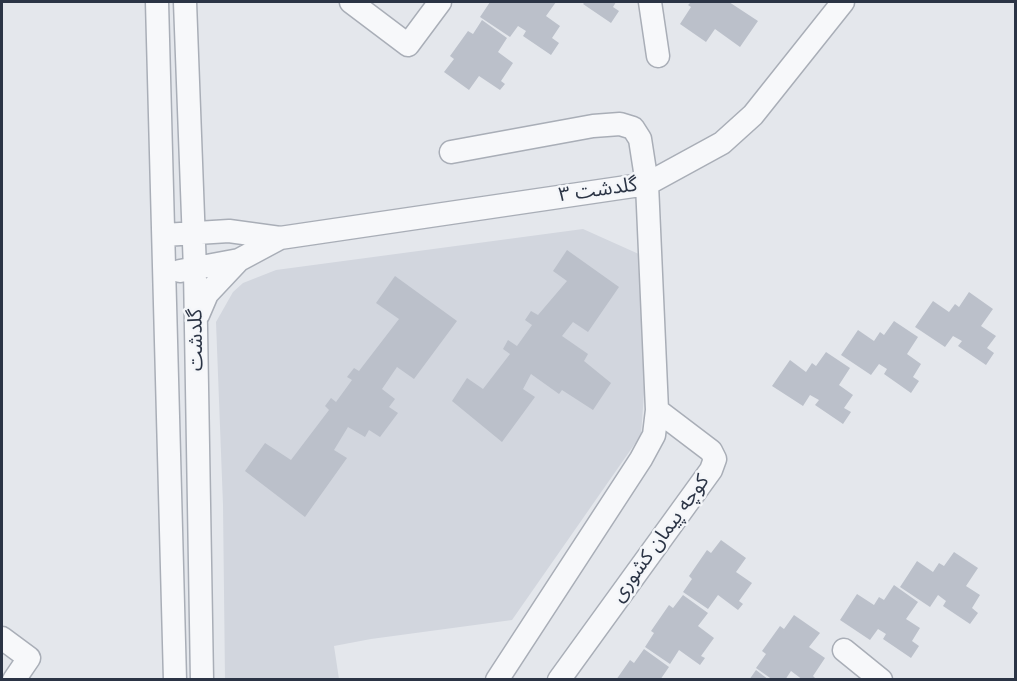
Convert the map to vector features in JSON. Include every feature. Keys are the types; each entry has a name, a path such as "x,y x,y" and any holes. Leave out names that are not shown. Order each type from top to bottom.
{"street":[{"name":"گلدشت","path":"157,2 175,680"},
{"name":"گلدشت","path":"185,2 195,270 202,680"},
{"path":"351,2 408,45 440,2"},
{"path":"650,2 658,56"},
{"name":"گلدشت ۳","path":"280,238 647,184 722,143 753,115 843,2"},
{"path":"451,152 593,126 620,124 633,128 640,139 647,184 657,410 654,435 641,459 497,680"},
{"path":"192,196 215,222 229,231"},
{"path":"164,236 229,231 280,238"},
{"path":"165,272 195,270 239,260 280,238"},
{"path":"196,320 207,294 239,260"},
{"name":"کوچه پیمان کشوری","path":"559,680 711,470 715,459 711,451 657,410"},
{"path":"2,638 29,658 14,680"},
{"path":"844,650 881,680"}],"shaded area":[{"path":"583,229 641,255 646,366 641,435 512,620 334,646 339,679 225,679 223,505 216,322 233,292 243,283 276,270"}],"building":[{"path":"490,2 556,2 546,16 560,26 552,38 559,43 551,55 523,36 526,31 518,26 510,37 480,17"},
{"path":"585,2 616,2 613,7 619,11 611,23 583,4"},
{"path":"691,2 729,2 758,21 740,47 715,29 706,42 680,24 691,7 688,5"},
{"path":"482,20 507,38 498,52 513,63 501,81 505,84 500,90 479,76 469,90 444,72 454,59 450,56 468,31 473,34"},
{"path":"567,250 619,287 588,332 573,322 562,336 588,354 584,361 611,383 593,410 562,390 559,394 531,374 523,389 535,397 502,442 452,401 467,378 483,389 510,354 503,349 508,340 517,346 532,325 525,320 531,311 538,315 567,281 553,271"},
{"path":"395,276 457,321 414,379 397,367 382,389 395,399 389,407 398,413 380,437 369,430 365,437 348,427 334,450 347,458 305,517 245,471 265,443 291,460 329,410 325,406 331,398 336,402 352,380 347,377 354,368 359,371 399,319 376,303"},
{"path":"969,292 993,309 981,326 996,336 987,348 994,353 986,365 958,346 962,341 953,336 945,347 915,327 933,301 949,312 955,304 959,307"},
{"path":"894,321 918,337 907,354 921,364 913,377 919,381 911,393 884,374 887,369 879,364 871,375 841,355 858,330 874,341 880,332 884,335"},
{"path":"826,352 850,368 839,385 853,395 844,408 851,412 843,424 815,405 819,400 810,395 803,406 772,386 790,360 806,372 812,363 816,366"},
{"path":"721,540 746,558 736,572 752,583 739,601 743,604 738,610 718,595 708,609 683,592 692,579 689,576 707,550 711,553"},
{"path":"954,552 978,568 966,586 980,595 972,608 978,613 970,624 943,606 946,601 938,595 930,607 900,587 917,561 933,572 939,563 944,566"},
{"path":"894,585 918,602 906,619 920,628 912,641 919,646 911,658 883,639 886,634 878,629 870,640 840,620 857,594 874,605 879,597 884,600"},
{"path":"683,595 708,613 698,626 714,638 701,656 705,658 700,665 679,650 670,664 645,647 654,633 651,631 669,605 673,608"},
{"path":"794,615 820,633 809,647 825,658 813,676 817,680 803,680 791,671 785,680 773,680 756,668 766,654 762,651 780,626 784,629"},
{"path":"644,649 669,667 660,680 616,680 630,660 634,663"},
{"path":"756,670 769,680 749,680"}]}
